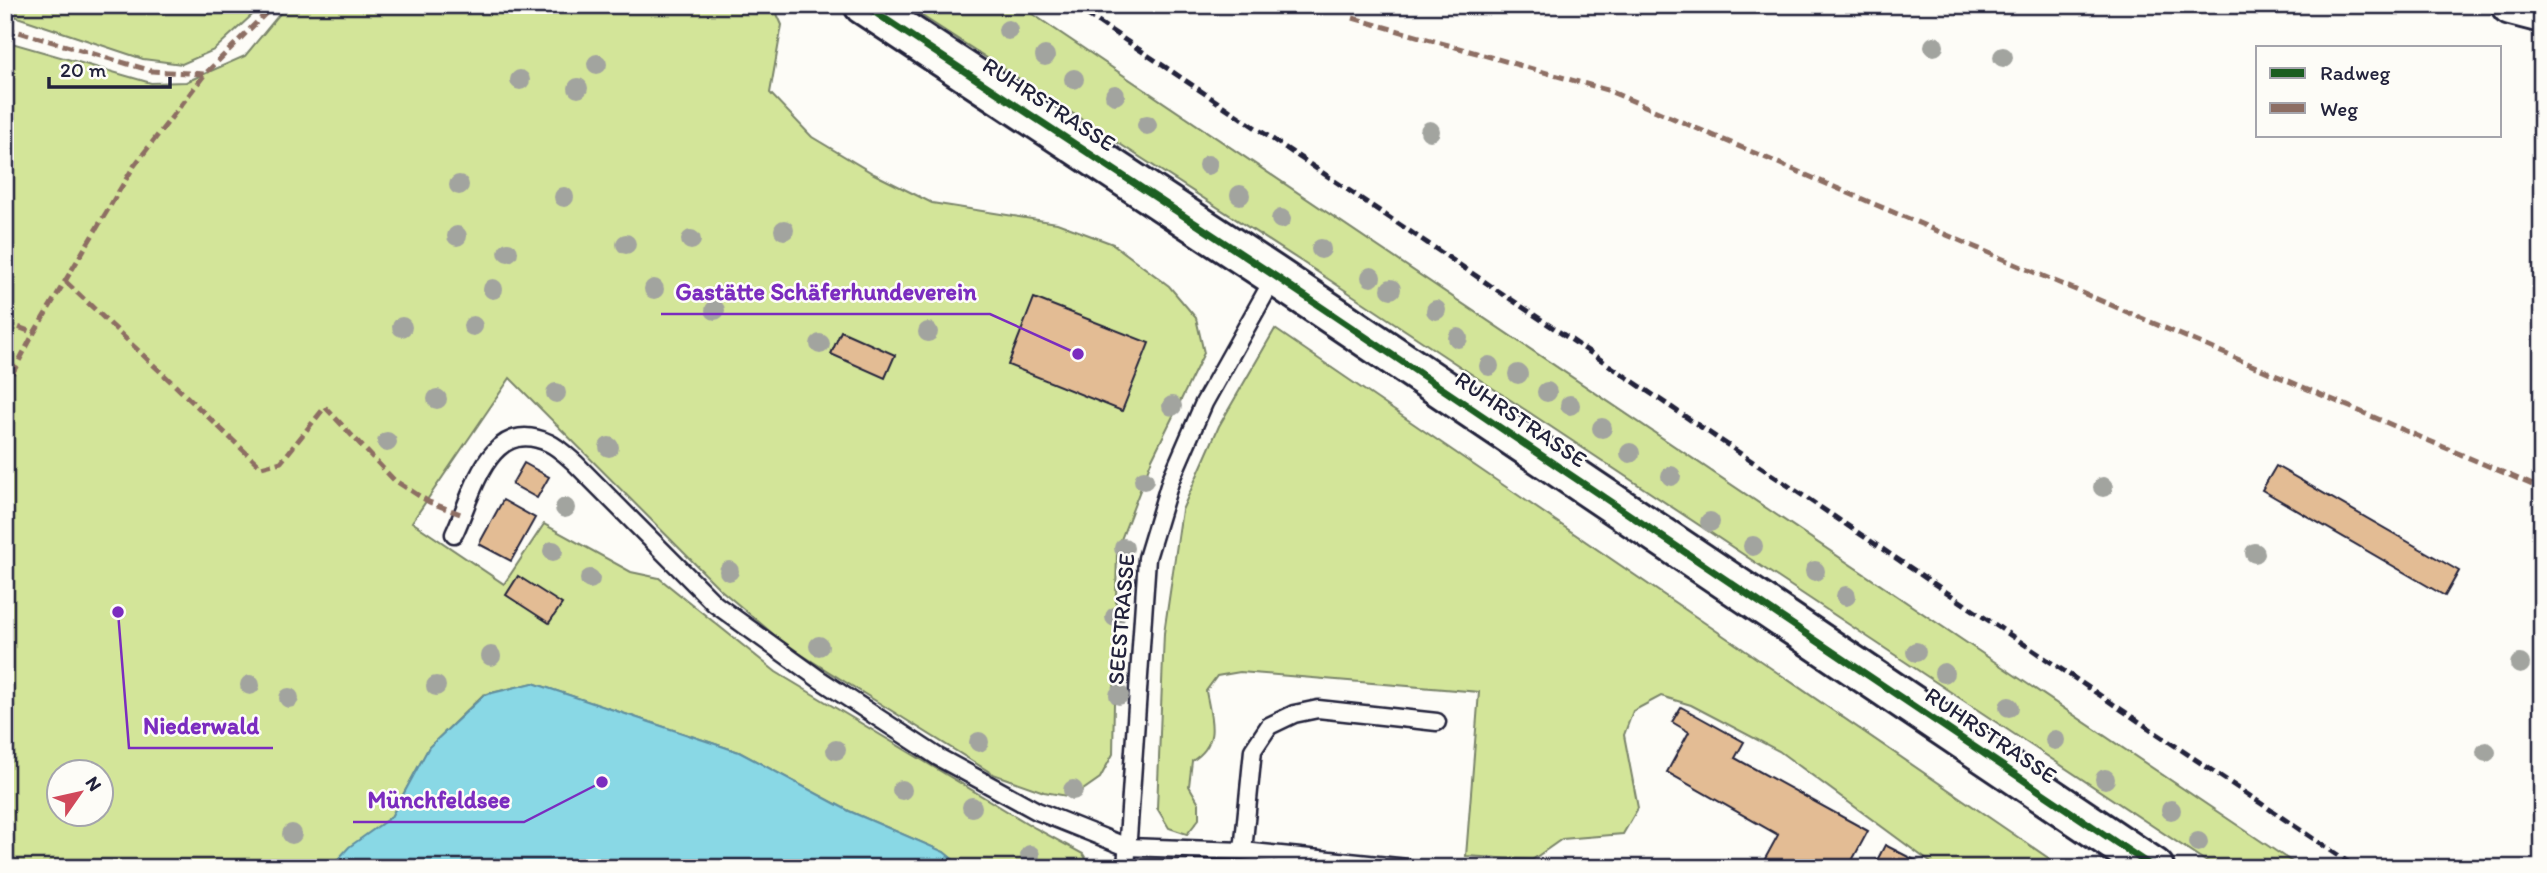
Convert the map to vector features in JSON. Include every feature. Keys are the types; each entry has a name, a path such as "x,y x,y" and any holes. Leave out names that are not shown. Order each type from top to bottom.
{"street":[{"name":"RUHRSTRASSE","path":"864,5 1275,276 2154,868"},
{"path":"2511,5 2542,13"}],"lane":[{"name":"SEESTRASSE","path":"1126,868 1147,558 1171,479 1203,403 1275,276"},
{"path":"454,534 483,464 504,443 525,435 551,443 575,463 715,604 819,679 938,758 1037,811 1127,847 1243,851 1408,868"},
{"path":"1243,851 1253,750 1269,726 1294,714 1318,709 1437,722"}],"green space":[{"path":"5,5 263,5 214,50 182,64 143,59 5,13"},
{"path":"287,5 773,5 782,25 770,93 812,137 874,174 932,203 1057,223 1113,244 1169,286 1196,318 1204,353 1152,459 1117,550 1113,754 1100,778 1073,797 1044,792 993,774 786,645 721,590 510,378 412,522 504,584 544,524 631,572 659,578 776,672 1035,828 1083,854 1092,868 963,868 944,852 849,811 739,752 533,683 483,695 429,747 391,817 349,848 330,868 5,868 5,41 151,83 186,82 245,56"},
{"path":"905,5 1019,5 2301,868 2216,868 1316,271"},
{"path":"1275,329 2063,868 1938,868 1779,751 1691,705 1661,696 1633,711 1624,735 1638,808 1623,834 1562,839 1532,860 1466,856 1479,692 1240,672 1217,676 1206,691 1212,730 1207,746 1192,761 1189,786 1199,803 1199,819 1187,834 1169,828 1157,808 1164,633 1182,510 1219,426"}],"water":[{"path":"533,683 739,752 849,811 944,852 963,868 330,868 349,847 391,817 429,747 484,695"}],"building":[{"path":"1034,298 1149,343 1122,411 1008,365"},
{"path":"841,331 895,355 885,378 831,354"},
{"path":"524,463 549,477 537,498 512,484"},
{"path":"2276,466 2459,571 2445,596 2262,490"},
{"path":"503,500 535,518 511,561 479,544"},
{"path":"518,576 562,604 549,623 506,595"},
{"path":"1681,707 1744,742 1735,758 1868,831 1848,868 1760,868 1778,835 1667,772 1689,732 1672,722"},
{"path":"1885,845 1924,865 1922,868 1873,868"}],"railway":[{"path":"1073,5 2357,868"}],"marked path":[{"path":"5,387 34,333 134,166 205,74 274,5"},
{"path":"1353,18 1607,90 2542,489"},
{"path":"5,28 152,71 205,74"},
{"path":"66,282 261,467 281,462 325,407 394,480 429,502 463,515"},
{"path":"5,322 34,333"}],"cycle path":[{"path":"864,5 1275,276 2154,868"}],"place":[{"name":"Gastätte Schäferhundeverein","path":"1078,354"},
{"name":"Niederwald","path":"118,612"},
{"name":"Münchfeldsee","path":"602,782"}]}
